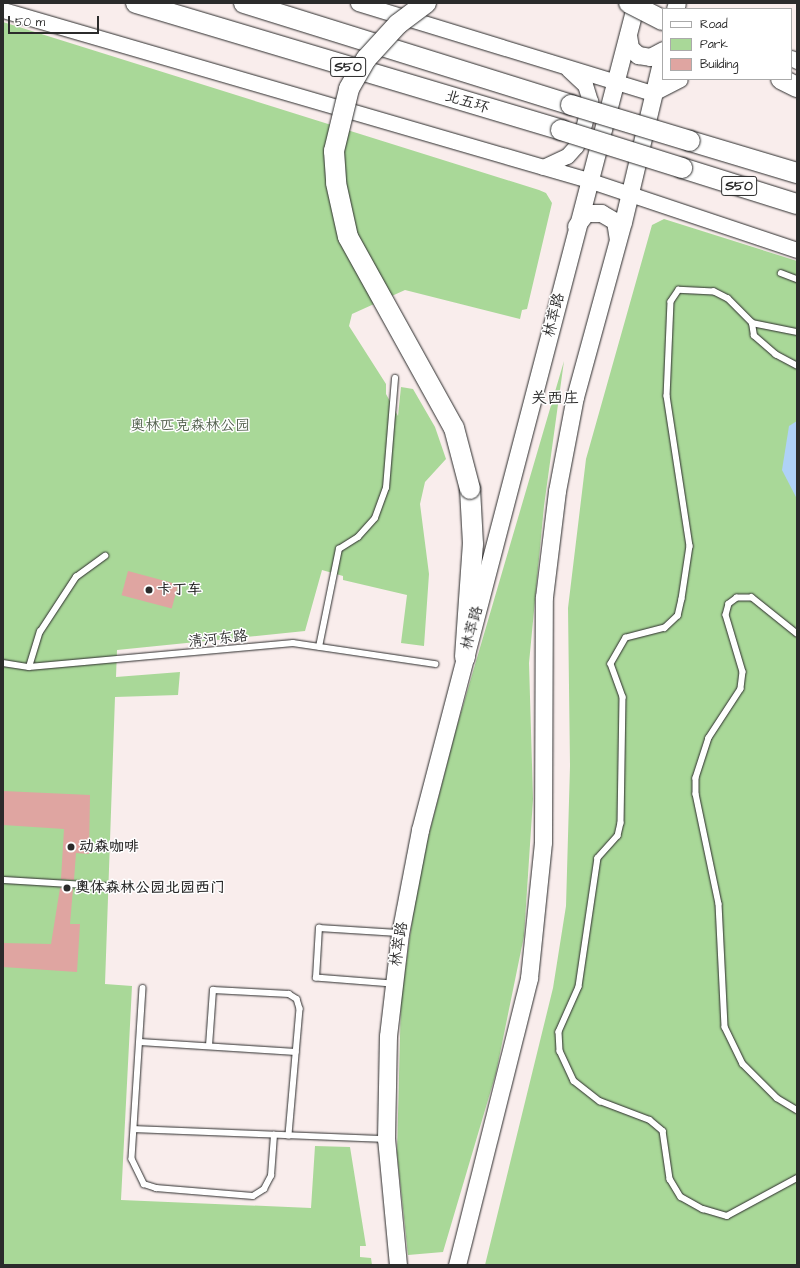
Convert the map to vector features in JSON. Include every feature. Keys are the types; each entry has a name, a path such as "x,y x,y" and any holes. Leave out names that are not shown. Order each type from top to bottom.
{"highway":[{"name":"北五环","path":"136,3 561,130 797,204"},
{"name":"北五环","path":"244,3 570,105 797,173"},
{"path":"426,3 398,24 366,59 349,89 334,151 336,183 348,237 454,428 470,488 473,544 465,657"},
{"path":"629,3 662,20"},
{"path":"784,80 797,87"}],"main road":[{"name":"林萃路","path":"398,1265 386,1139 388,1036 400,934 420,830 588,180 616,82 636,3"},
{"path":"628,36 630,48 638,55 650,57 662,51"},
{"path":"457,1265 529,978 543,842 546,725 541,667 547,574 574,397 618,239 662,58"},
{"path":"576,226 586,213 601,214 615,221 618,239"}],"street":[{"path":"358,3 653,93 678,80"},
{"path":"3,10 588,180 797,250"},
{"path":"543,167 557,162 576,146 590,101 585,85 565,66"}],"lane":[{"path":"781,273 797,279"},
{"path":"797,366 776,355 754,336 752,323 743,311 714,292 680,290 670,302 667,396 690,546 682,599 678,616 666,628 626,638 611,664 623,697 621,823 618,836 598,858 580,987 559,1032 560,1050 574,1081 600,1101 650,1120 663,1131 670,1179 681,1197 703,1209 727,1216 797,1178"},
{"path":"752,323 797,332"},
{"path":"319,647 339,549 358,537 376,518 386,488 395,378"},
{"path":"29,668 40,632 76,577 105,556"},
{"path":"797,634 752,598 737,598 729,604 726,615 743,672 741,689 709,738 696,778 696,794 719,904 725,1027 743,1064 767,1090 797,1110"},
{"name":"清河东路","path":"3,663 29,668 293,643 436,664"},
{"path":"3,880 116,887"},
{"path":"393,984 316,978 319,928 400,934"},
{"path":"143,988 132,1160 144,1184 156,1188 253,1196 264,1189 271,1176 274,1135"},
{"path":"208,1046 213,990 289,994 297,999 300,1009 289,1136"},
{"path":"140,1042 296,1052"},
{"path":"135,1129 386,1139"}],"green space":[{"name":"奥林匹克森林公园","path":"3,22 539,190 546,193 552,203 527,309 522,310 520,319 405,290 352,314 349,326 386,384 386,394 398,416 401,387 413,389 435,427 446,459 425,482 420,504 429,574 424,646 401,643 407,595 343,580 343,576 322,570 305,631 117,650 116,677 180,672 178,695 115,697 105,984 132,986 121,1200 311,1208 315,1146 350,1147 366,1246 360,1246 360,1257 371,1258 372,1265 3,1265"},
{"path":"664,219 797,261 797,1265 485,1265 553,988 566,906 570,766 568,608 586,459 652,225"},
{"path":"564,361 544,506 529,663 533,799 524,936 496,1073 443,1252 408,1255 397,1153 401,999 419,873 455,733"}],"water":[{"path":"797,421 797,499 782,470 789,426"}],"building":[{"name":"卡丁车","path":"128,571 178,584 172,609 122,595"},
{"path":"3,791 90,795 89,854 76,853 74,880 61,879 64,829 3,825"},
{"path":"60,888 73,889 70,924 80,924 77,972 3,967 3,943 51,944"}],"place":[{"name":"卡丁车","path":"149,590"},
{"name":"动森咖啡","path":"71,847"},
{"name":"奥体森林公园北园西门","path":"67,888"}],"district":[{"name":"关西庄","path":"555,398"}]}
